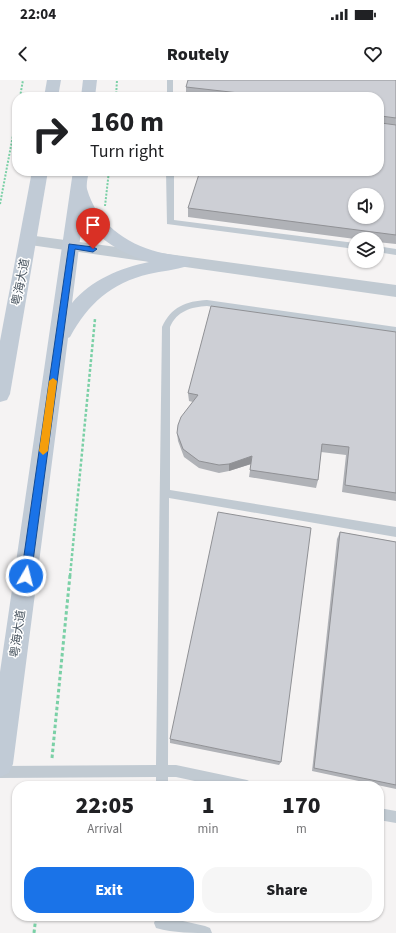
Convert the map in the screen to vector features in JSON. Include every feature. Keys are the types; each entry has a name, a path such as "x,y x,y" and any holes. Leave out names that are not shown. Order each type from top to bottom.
{"main road":[{"path":"52,92 54,80"},
{"path":"90,80 90,92"},
{"name":"粤海大道","path":"0,394 39,176"},
{"path":"80,181 83,204 90,217 114,239 145,254 182,262"},
{"name":"粤海大道","path":"0,764 80,181"},
{"path":"59,341 66,323 77,308 92,294 108,283 131,272 156,265 182,262"}],"street":[{"path":"28,240 396,291"}],"lane":[{"path":"170,80 170,92"},
{"path":"170,176 170,222 348,245"},
{"path":"384,250 396,252"},
{"path":"162,781 166,327 168,321 177,311 191,305 207,303 396,330"},
{"path":"165,493 396,532"},
{"path":"0,772 176,771 223,781"},
{"path":"384,815 396,817"},
{"path":"161,924 205,933"}],"path":[{"path":"21,92 23,80"},
{"path":"116,92 117,80"},
{"path":"0,204 12,140"},
{"path":"105,212 109,176"},
{"path":"51,771 95,316"},
{"path":"34,933 35,921"}],"building":[{"path":"188,80 396,80 396,118 384,116 384,92 230,92 186,87"},
{"path":"384,123 396,125 396,235 384,233 384,232 373,232 188,208 198,176 384,176"},
{"path":"211,306 396,332 396,493 345,485 349,447 322,444 318,480 250,470 252,456 229,464 219,465 199,461 183,449 177,433 178,425 181,417 198,395 188,393"},
{"path":"218,512 311,528 281,762 170,739"},
{"path":"340,532 396,542 396,785 384,783 384,781 377,781 314,768"}],"slow traffic":[{"path":"43,451 53,381"}],"route":[{"path":"26,576 72,246 93,249"}]}
